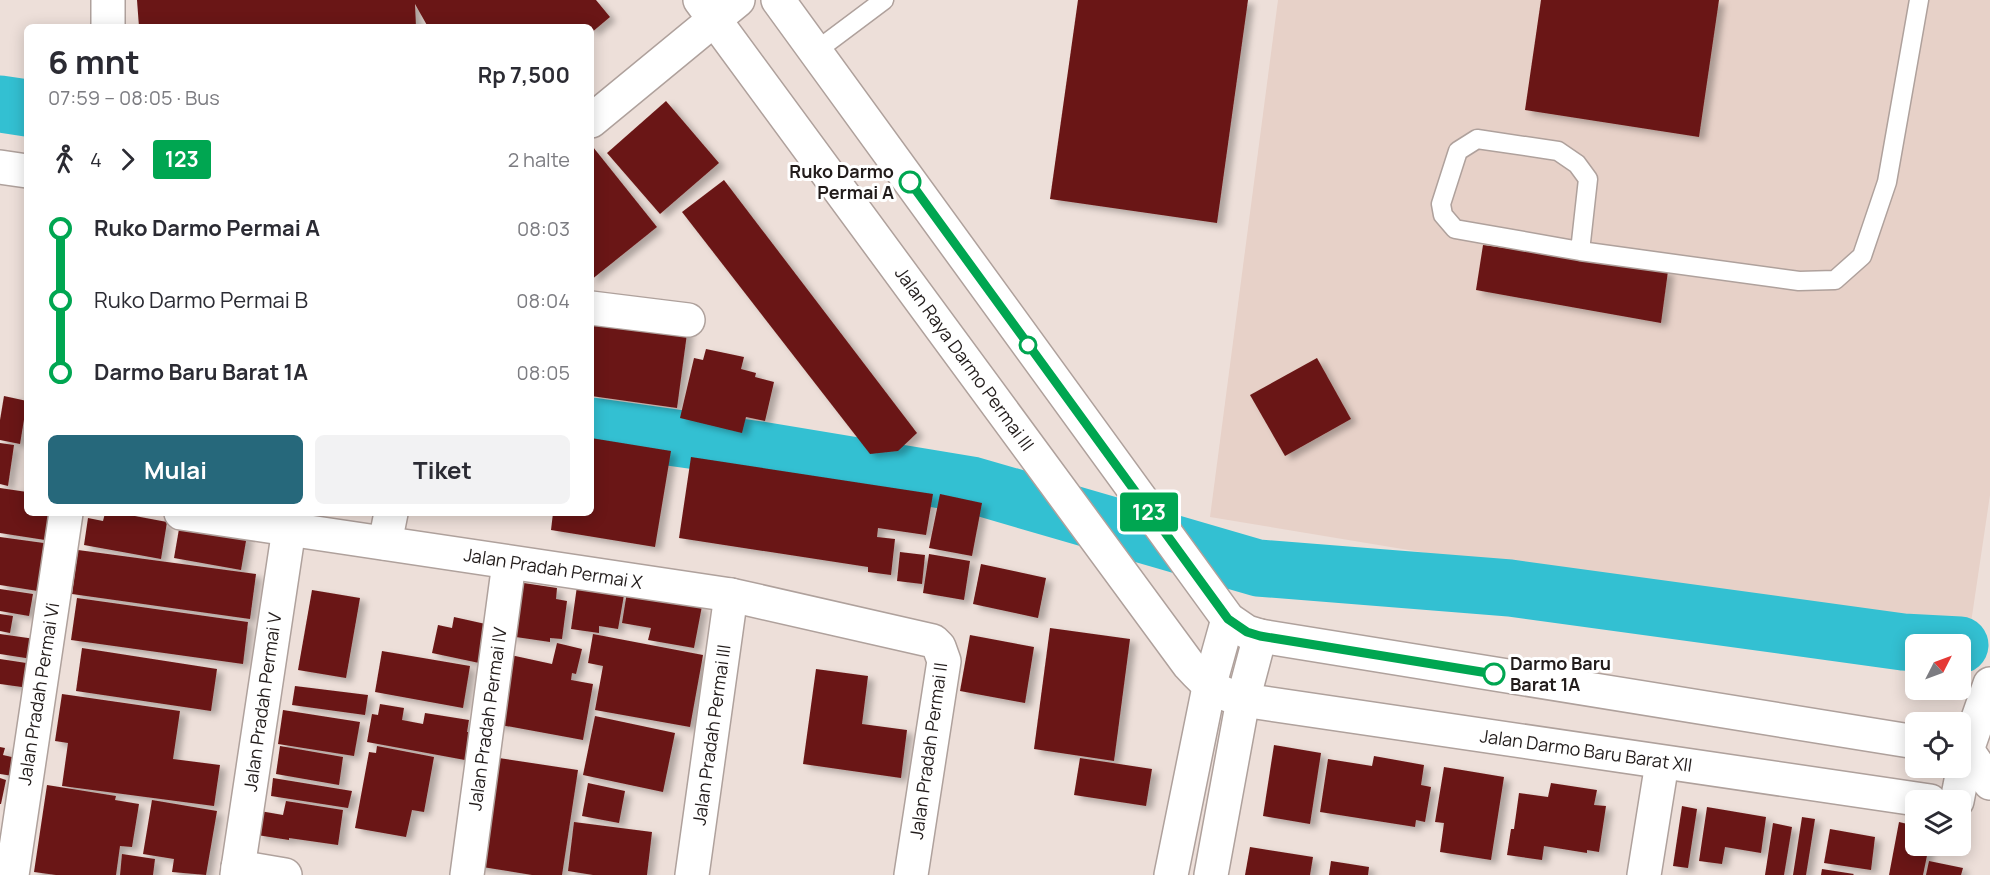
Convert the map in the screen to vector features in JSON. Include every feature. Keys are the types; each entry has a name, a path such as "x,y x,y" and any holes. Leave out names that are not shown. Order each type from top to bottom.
{"street":[{"path":"108,0 108,24"},
{"path":"778,0 1195,575 1228,619 1247,632 1260,636 1905,740"},
{"path":"594,118 717,7"},
{"name":"Jalan Raya Darmo Permai III","path":"717,7 1052,479 1189,665 1209,687 1243,700"},
{"path":"0,167 24,171"},
{"path":"594,308 688,320"},
{"name":"Jalan Pradah Permai Vi","path":"12,875 66,516"},
{"name":"Jalan Pradah Permai X","path":"201,516 288,529 388,528 509,563 731,595 923,638"},
{"name":"Jalan Pradah Permai V","path":"237,871 288,529"},
{"name":"Jalan Pradah Permai IV","path":"467,875 509,563"},
{"name":"Jalan Pradah Permai III","path":"692,875 731,595"},
{"path":"1171,875 1209,687 1228,619"},
{"path":"1211,875 1243,700 1260,636"},
{"name":"Jalan Pradah Permai II","path":"911,875 944,661 939,647 933,641 923,638"},
{"path":"1971,732 1990,684"},
{"name":"Jalan Darmo Baru Barat XII","path":"1243,700 1905,797"},
{"path":"1971,758 1990,783"},
{"path":"1644,875 1662,763"},
{"path":"1971,804 1990,803"},
{"path":"237,871 285,875"}],"lane":[{"path":"816,51 884,0"},
{"path":"1580,250 1588,179 1577,164 1558,151 1477,139 1458,151 1441,204 1443,215 1455,230 1580,250 1799,281 1835,280 1862,256 1887,182 1919,0"}],"shaded area":[{"path":"1278,0 1990,0 1990,495 1969,634 1914,634 1210,517"}],"building":[{"path":"137,0 596,0 610,17 594,30 594,24 426,24 415,4 416,24 139,24"},
{"path":"1078,0 1248,0 1217,223 1050,199"},
{"path":"1541,0 1719,0 1699,137 1525,110"},
{"path":"666,101 719,163 660,214 607,153"},
{"path":"594,148 657,227 594,278"},
{"path":"724,180 917,433 898,451 870,454 682,212"},
{"path":"1483,245 1668,271 1661,323 1476,290"},
{"path":"594,313 688,326 677,408 594,396"},
{"path":"706,349 744,357 741,369 756,373 755,377 774,382 765,421 746,417 742,433 680,418 694,358 703,360"},
{"path":"1317,358 1351,419 1285,456 1250,395"},
{"path":"4,396 24,400 20,444 0,440 0,420"},
{"path":"594,438 671,451 655,547 551,530 553,516 594,516"},
{"path":"0,443 14,445 8,486 0,484"},
{"path":"691,457 933,494 926,535 878,528 877,537 895,539 891,575 868,572 868,567 679,538"},
{"path":"0,488 24,492 24,516 49,516 45,540 0,533"},
{"path":"940,494 982,503 972,556 929,548"},
{"path":"104,516 135,516 167,522 161,559 84,545 88,518 103,521"},
{"path":"180,523 247,535 241,570 174,558"},
{"path":"0,537 51,544 44,592 0,585"},
{"path":"78,550 256,574 250,619 72,594"},
{"path":"900,552 925,555 922,584 897,581"},
{"path":"929,554 970,561 964,600 923,593"},
{"path":"981,564 1046,578 1038,618 973,604"},
{"path":"578,579 624,595 618,629 599,626 599,633 571,629"},
{"path":"517,582 557,588 556,599 567,601 562,639 550,638 550,642 509,636"},
{"path":"0,589 33,594 29,616 0,611"},
{"path":"312,590 360,598 346,678 298,670"},
{"path":"627,592 702,606 694,648 648,640 651,628 622,623"},
{"path":"77,598 248,622 243,664 71,640"},
{"path":"0,614 13,616 10,633 0,631"},
{"path":"454,617 490,625 484,664 432,653 438,625 452,628"},
{"path":"1050,628 1130,639 1114,761 1034,749"},
{"path":"0,634 35,639 32,659 0,654"},
{"path":"593,634 703,655 690,727 595,710 603,666 588,663"},
{"path":"970,635 1034,647 1025,703 960,691"},
{"path":"557,643 582,649 576,674 572,673 571,680 593,684 583,740 490,723 506,654 552,664"},
{"path":"82,648 217,669 211,711 76,691"},
{"path":"382,651 470,666 463,708 375,692"},
{"path":"0,659 33,664 29,688 0,684"},
{"path":"816,669 868,676 862,724 907,730 901,778 803,764"},
{"path":"295,686 368,695 365,715 292,705"},
{"path":"62,694 180,711 173,759 220,765 214,806 62,786 68,743 55,741"},
{"path":"380,704 404,708 402,720 423,724 425,713 469,720 467,732 470,732 465,760 367,742 372,714 378,715"},
{"path":"283,710 360,722 354,756 278,744"},
{"path":"595,716 675,733 663,792 583,775"},
{"path":"1274,745 1321,753 1310,824 1263,816"},
{"path":"280,746 343,757 339,785 276,774"},
{"path":"377,746 434,757 424,812 412,810 406,837 355,828 369,752 376,753"},
{"path":"0,747 5,748 3,755 16,758 13,776 0,774"},
{"path":"1374,756 1424,765 1421,785 1431,787 1425,822 1416,820 1415,827 1320,812 1328,759 1372,766"},
{"path":"492,757 578,770 562,875 532,875 476,866"},
{"path":"1080,758 1152,769 1146,806 1074,795"},
{"path":"1444,767 1504,777 1491,860 1440,852 1444,823 1435,822"},
{"path":"0,778 6,780 1,804 0,804"},
{"path":"273,778 352,791 348,808 271,796"},
{"path":"588,783 625,791 619,823 582,816"},
{"path":"1551,783 1597,790 1594,805 1606,806 1599,852 1587,850 1587,853 1544,846 1542,860 1507,855 1511,829 1514,829 1519,793 1548,797"},
{"path":"47,785 116,796 115,800 139,804 132,847 120,846 116,875 56,875 34,872"},
{"path":"152,800 217,811 206,875 172,872 174,859 143,854"},
{"path":"286,801 343,810 338,845 257,835 260,811 283,815"},
{"path":"1682,806 1697,809 1688,868 1673,866"},
{"path":"1707,807 1766,817 1761,853 1725,847 1722,864 1699,861"},
{"path":"1802,817 1815,819 1806,875 1793,875"},
{"path":"574,822 652,832 647,875 593,875 568,871"},
{"path":"1899,822 1905,823 1905,856 1927,856 1923,875 1889,875"},
{"path":"1773,823 1792,827 1784,875 1765,875"},
{"path":"1830,829 1875,837 1871,870 1824,863"},
{"path":"1250,847 1313,857 1310,875 1245,875"},
{"path":"122,854 155,859 153,875 120,875"},
{"path":"1331,861 1369,867 1368,875 1329,875"},
{"path":"1929,861 1963,868 1961,875 1926,875"},
{"path":"1822,869 1854,874 1821,875"}],"waterway":[{"path":"0,104 24,108"},
{"path":"594,426 761,450 972,485 1258,568 1510,588 1905,642"}],"bus line":[{"name":"123","path":"910,182 1228,619 1247,632 1260,636 1494,674"}],"place":[{"name":"Ruko Darmo Permai A","path":"910,182"},
{"name":"Darmo Baru Barat 1A","path":"1494,674"}]}
